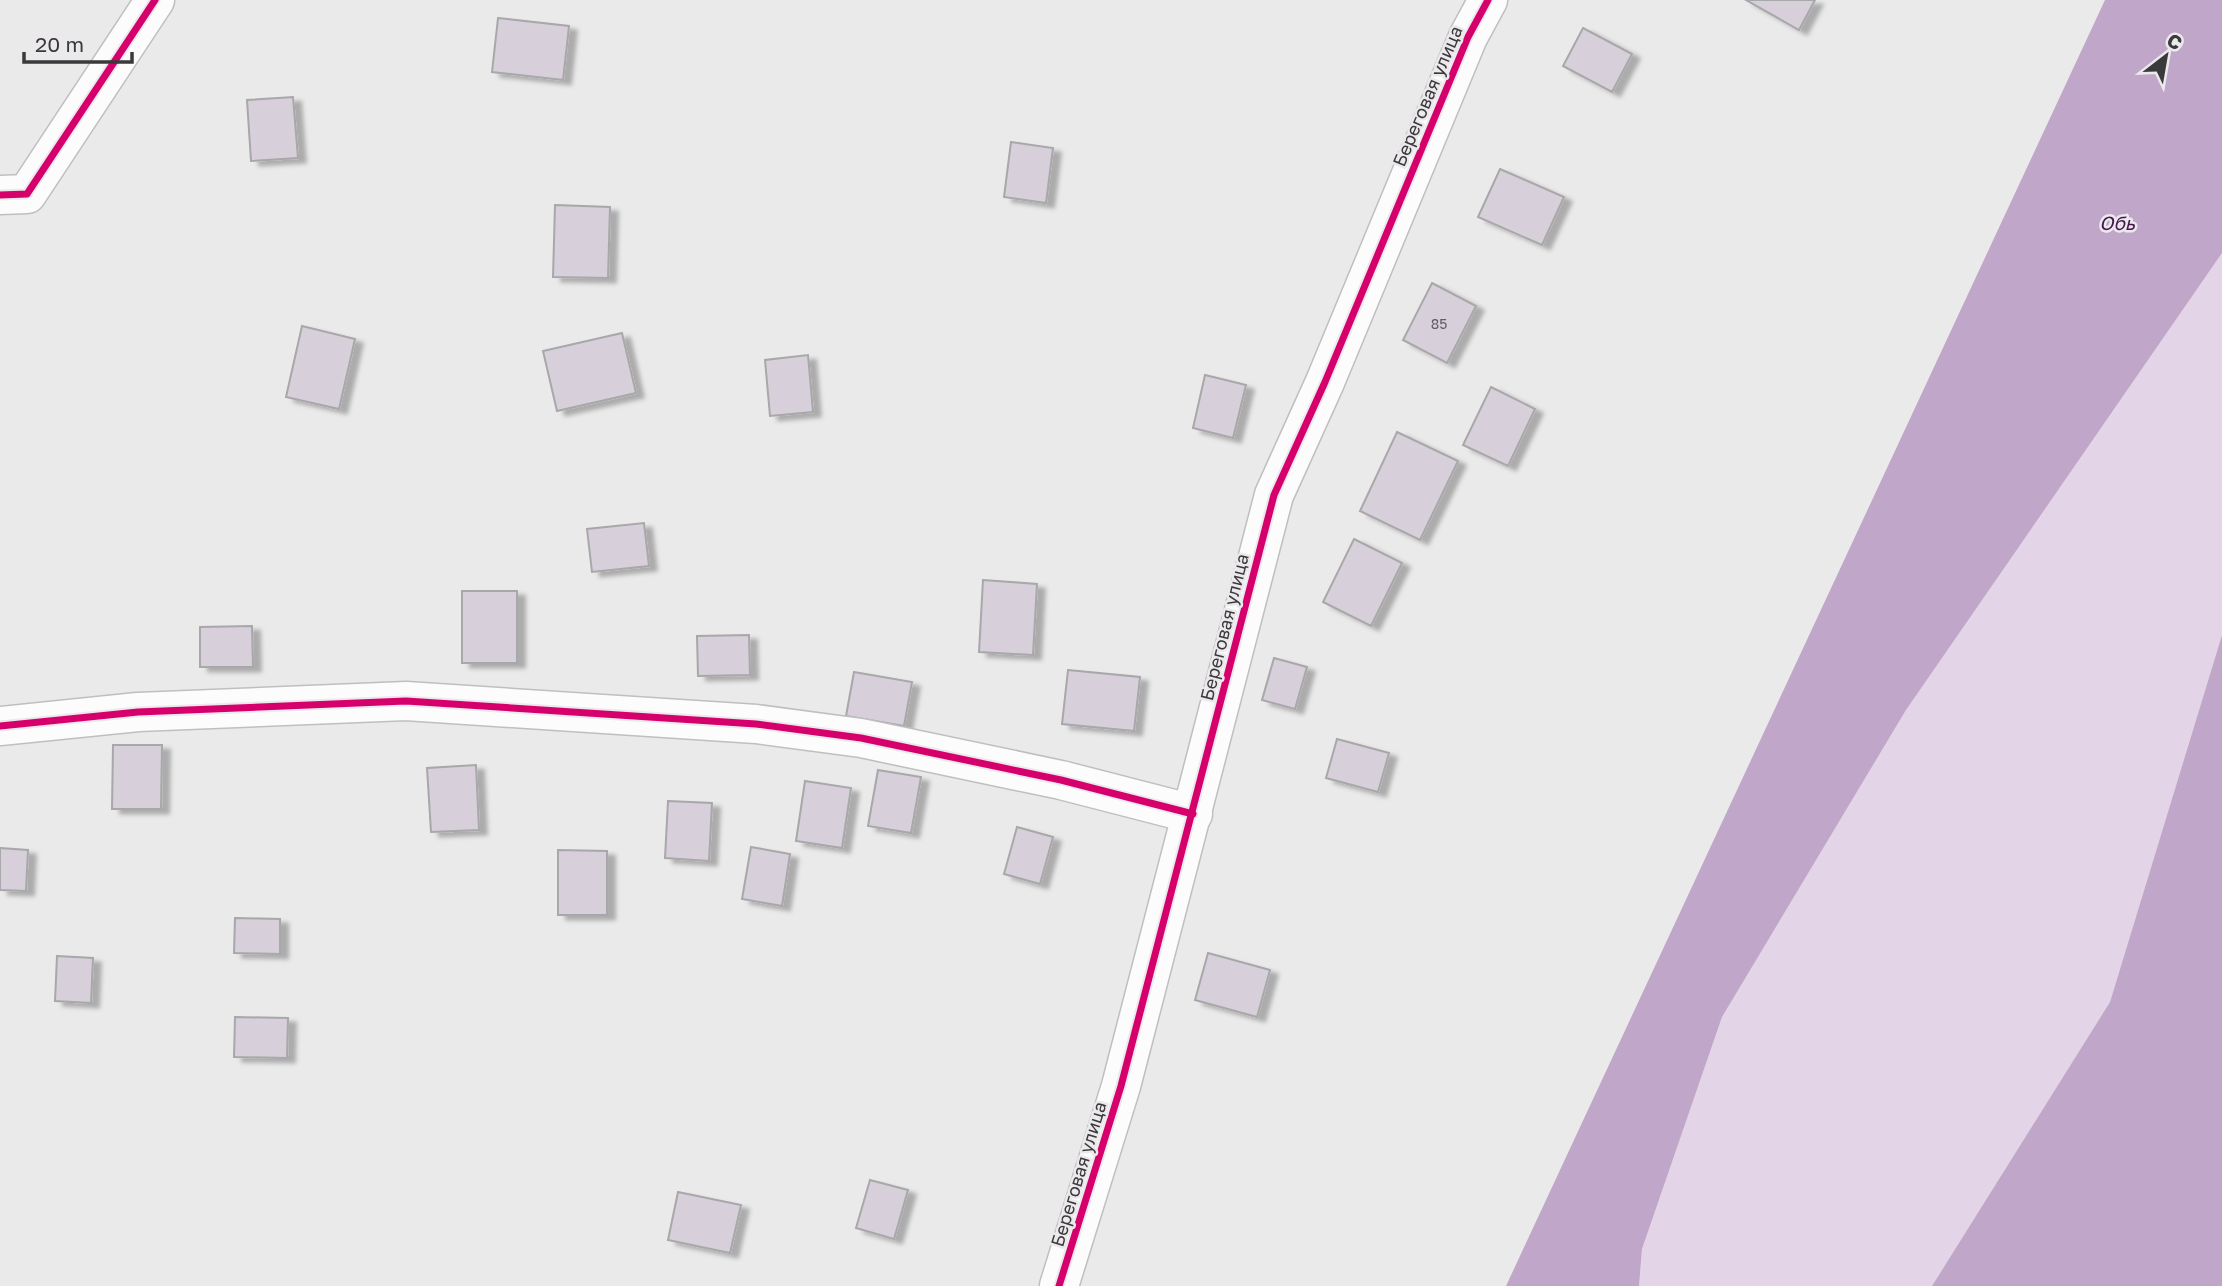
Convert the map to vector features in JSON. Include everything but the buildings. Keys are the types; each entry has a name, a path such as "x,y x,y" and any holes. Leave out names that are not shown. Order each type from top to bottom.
{"street":[{"path":"0,195 27,194 155,0"},
{"name":"Береговая улица","path":"1059,1286 1121,1086 1274,495 1325,382 1468,37 1488,0"},
{"path":"0,726 138,712 406,701 756,724 861,738 1061,780 1193,814"}],"shaded area":[{"path":"2222,253 2222,635 2110,1002 1932,1286 1639,1286 1642,1249 1722,1017 1906,710"}],"water":[{"name":"Обь","path":"2105,0 2222,0 2222,253 1906,710 1722,1017 1642,1249 1639,1286 1506,1286"},
{"path":"2222,635 2222,1286 1932,1286 2110,1002"}],"cycle path":[{"path":"0,195 27,194 155,0"},
{"path":"1059,1286 1121,1086 1274,495 1325,382 1468,37 1488,0"},
{"path":"0,726 138,712 406,701 756,724 861,738 1061,780 1193,814"}]}
